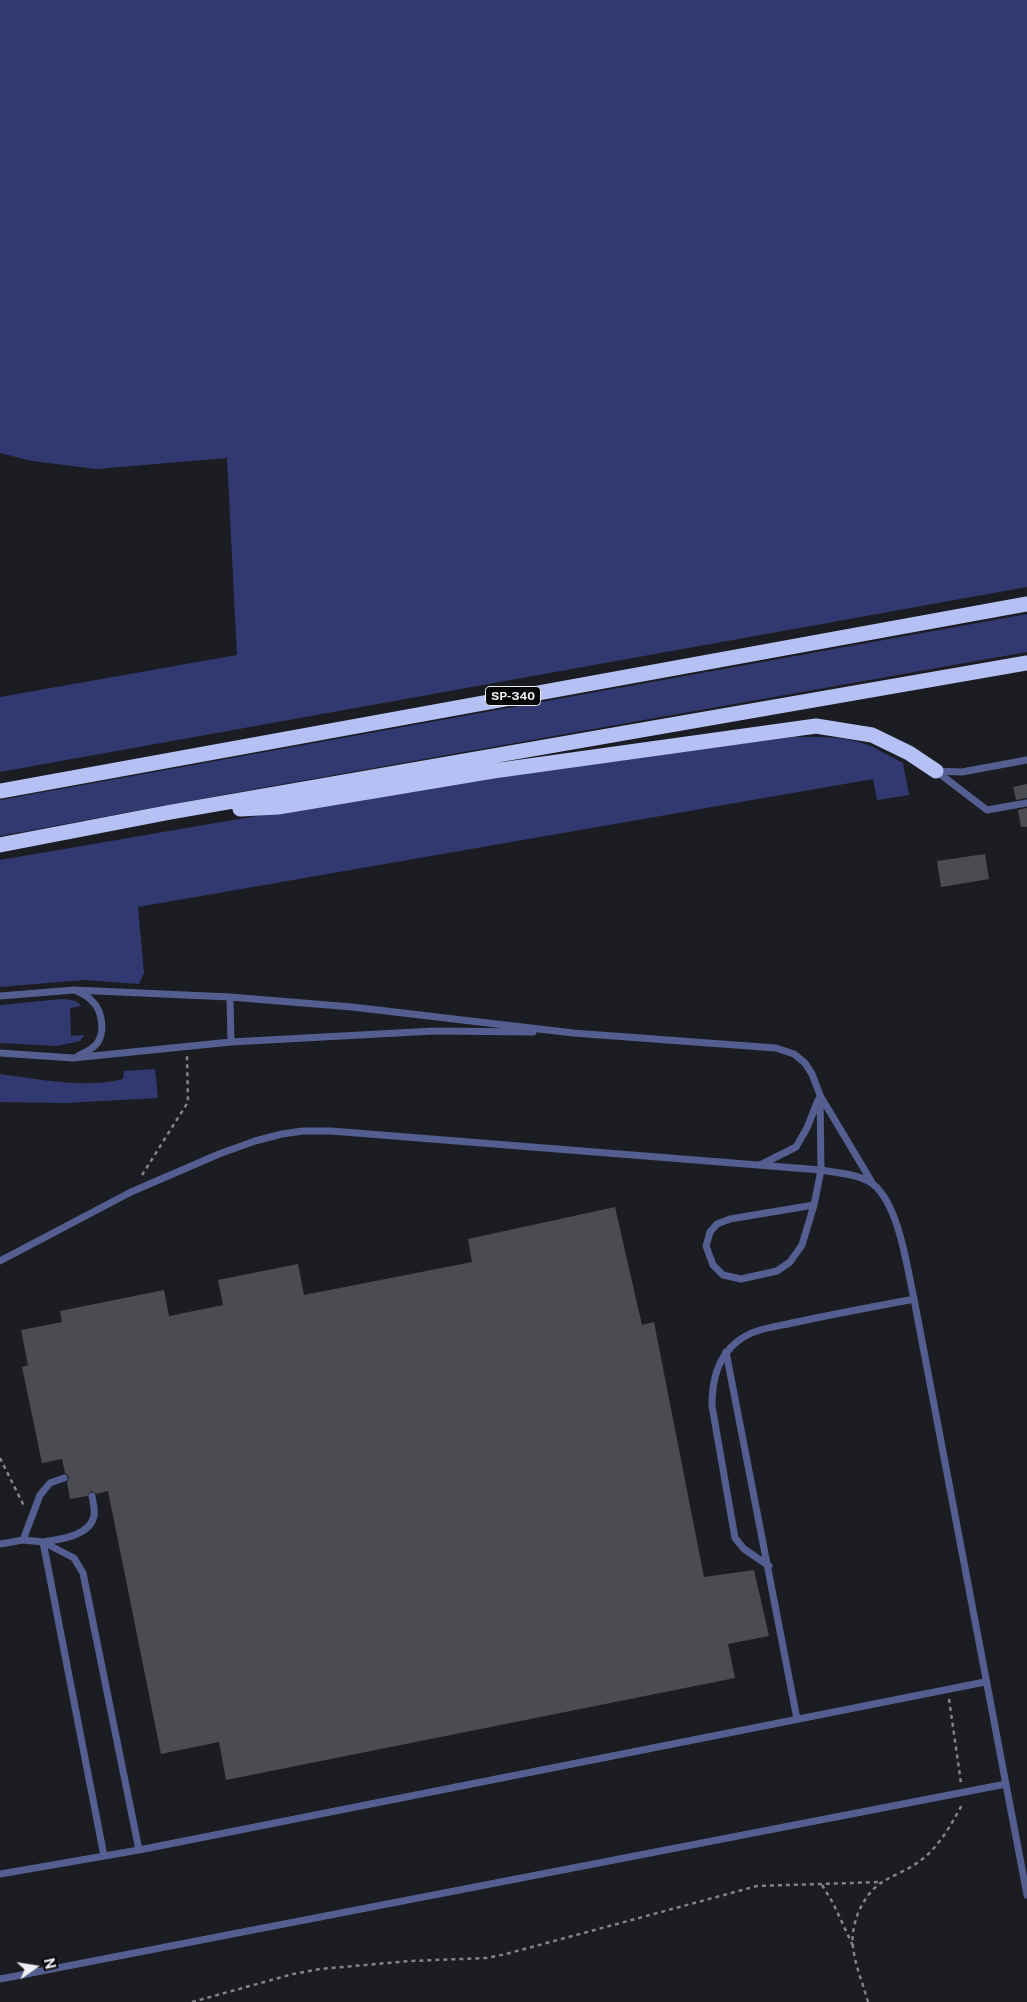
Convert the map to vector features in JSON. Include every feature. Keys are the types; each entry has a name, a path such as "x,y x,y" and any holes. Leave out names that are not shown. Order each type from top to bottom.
{"highway":[{"name":"SP-340","path":"0,791 1027,604"},
{"path":"0,845 171,812 1027,662"},
{"path":"171,812 278,806 493,770 816,726 872,734 910,754 936,771"}],"lane":[{"path":"936,771 962,772 1027,760"},
{"path":"936,771 987,810 1027,803"},
{"path":"73,1058 90,1050 98,1042 102,1029 99,1010 92,1000 74,990"},
{"path":"0,996 74,990 230,997 352,1007 573,1033 776,1048 794,1054 805,1063 812,1074 820,1095 873,1184 890,1207 898,1227 914,1298 985,1682 1027,1895"},
{"path":"230,997 231,1042"},
{"path":"0,1053 73,1058 231,1042 434,1031 573,1033"},
{"path":"760,1165 796,1146 807,1128 820,1095"},
{"path":"814,1205 730,1219 717,1224 710,1232 706,1246 713,1265 723,1275 741,1280 777,1271 790,1262 802,1245 814,1205 821,1170 820,1095"},
{"path":"0,1261 131,1192 255,1141 303,1131 331,1131 821,1170 851,1175 873,1184"},
{"path":"769,1566 744,1549 735,1538 712,1406 712,1386 718,1366 726,1352 738,1340 750,1333 914,1298"},
{"path":"726,1352 769,1566 797,1719"},
{"path":"23,1540 40,1495 50,1483 64,1478"},
{"path":"0,1544 23,1540 43,1542 68,1538 85,1530 94,1516 92,1496"},
{"path":"43,1542 74,1558 83,1573 139,1850"},
{"path":"43,1542 104,1856"},
{"path":"0,1874 139,1850 985,1682"},
{"path":"0,1979 1006,1784"}],"path":[{"path":"131,1192 188,1102 187,1047"},
{"path":"0,1458 30,1518"},
{"path":"853,1947 858,1913 866,1897 882,1882 918,1863 933,1849 952,1824 963,1802 949,1690"},
{"path":"192,2002 293,1974 320,1969 410,1961 467,1959 506,1954 757,1886 882,1882"},
{"path":"822,1885 833,1903 853,1947 868,2002"}],"shaded area":[{"path":"0,0 1027,0 1027,587 0,772 0,697 237,655 227,458 96,469 32,461 0,453"},
{"path":"1027,614 1027,652 0,836 0,800"},
{"path":"794,737 841,739 859,742 877,749 903,763 909,795 877,800 873,779 138,907 144,973 139,984 84,980 0,987 0,860 472,779"},
{"path":"62,999 75,1001 81,1006 70,1008 71,1036 84,1035 80,1041 57,1046 0,1043 0,1005"},
{"path":"155,1069 158,1098 65,1103 0,1102 0,1074 62,1082 93,1083 123,1079 124,1071"}],"building":[{"path":"1027,784 1027,798 1016,800 1013,787"},
{"path":"1027,808 1027,827 1021,827 1018,810"},
{"path":"985,854 989,879 941,887 937,861"},
{"path":"615,1207 642,1325 654,1322 704,1577 754,1570 769,1636 728,1644 735,1678 226,1780 219,1742 161,1754 108,1491 97,1494 91,1491 87,1496 70,1499 67,1482 69,1477 65,1473 62,1459 42,1463 22,1367 28,1365 21,1330 62,1322 60,1311 164,1290 169,1316 223,1305 218,1280 298,1264 304,1295 472,1262 468,1239"}]}
